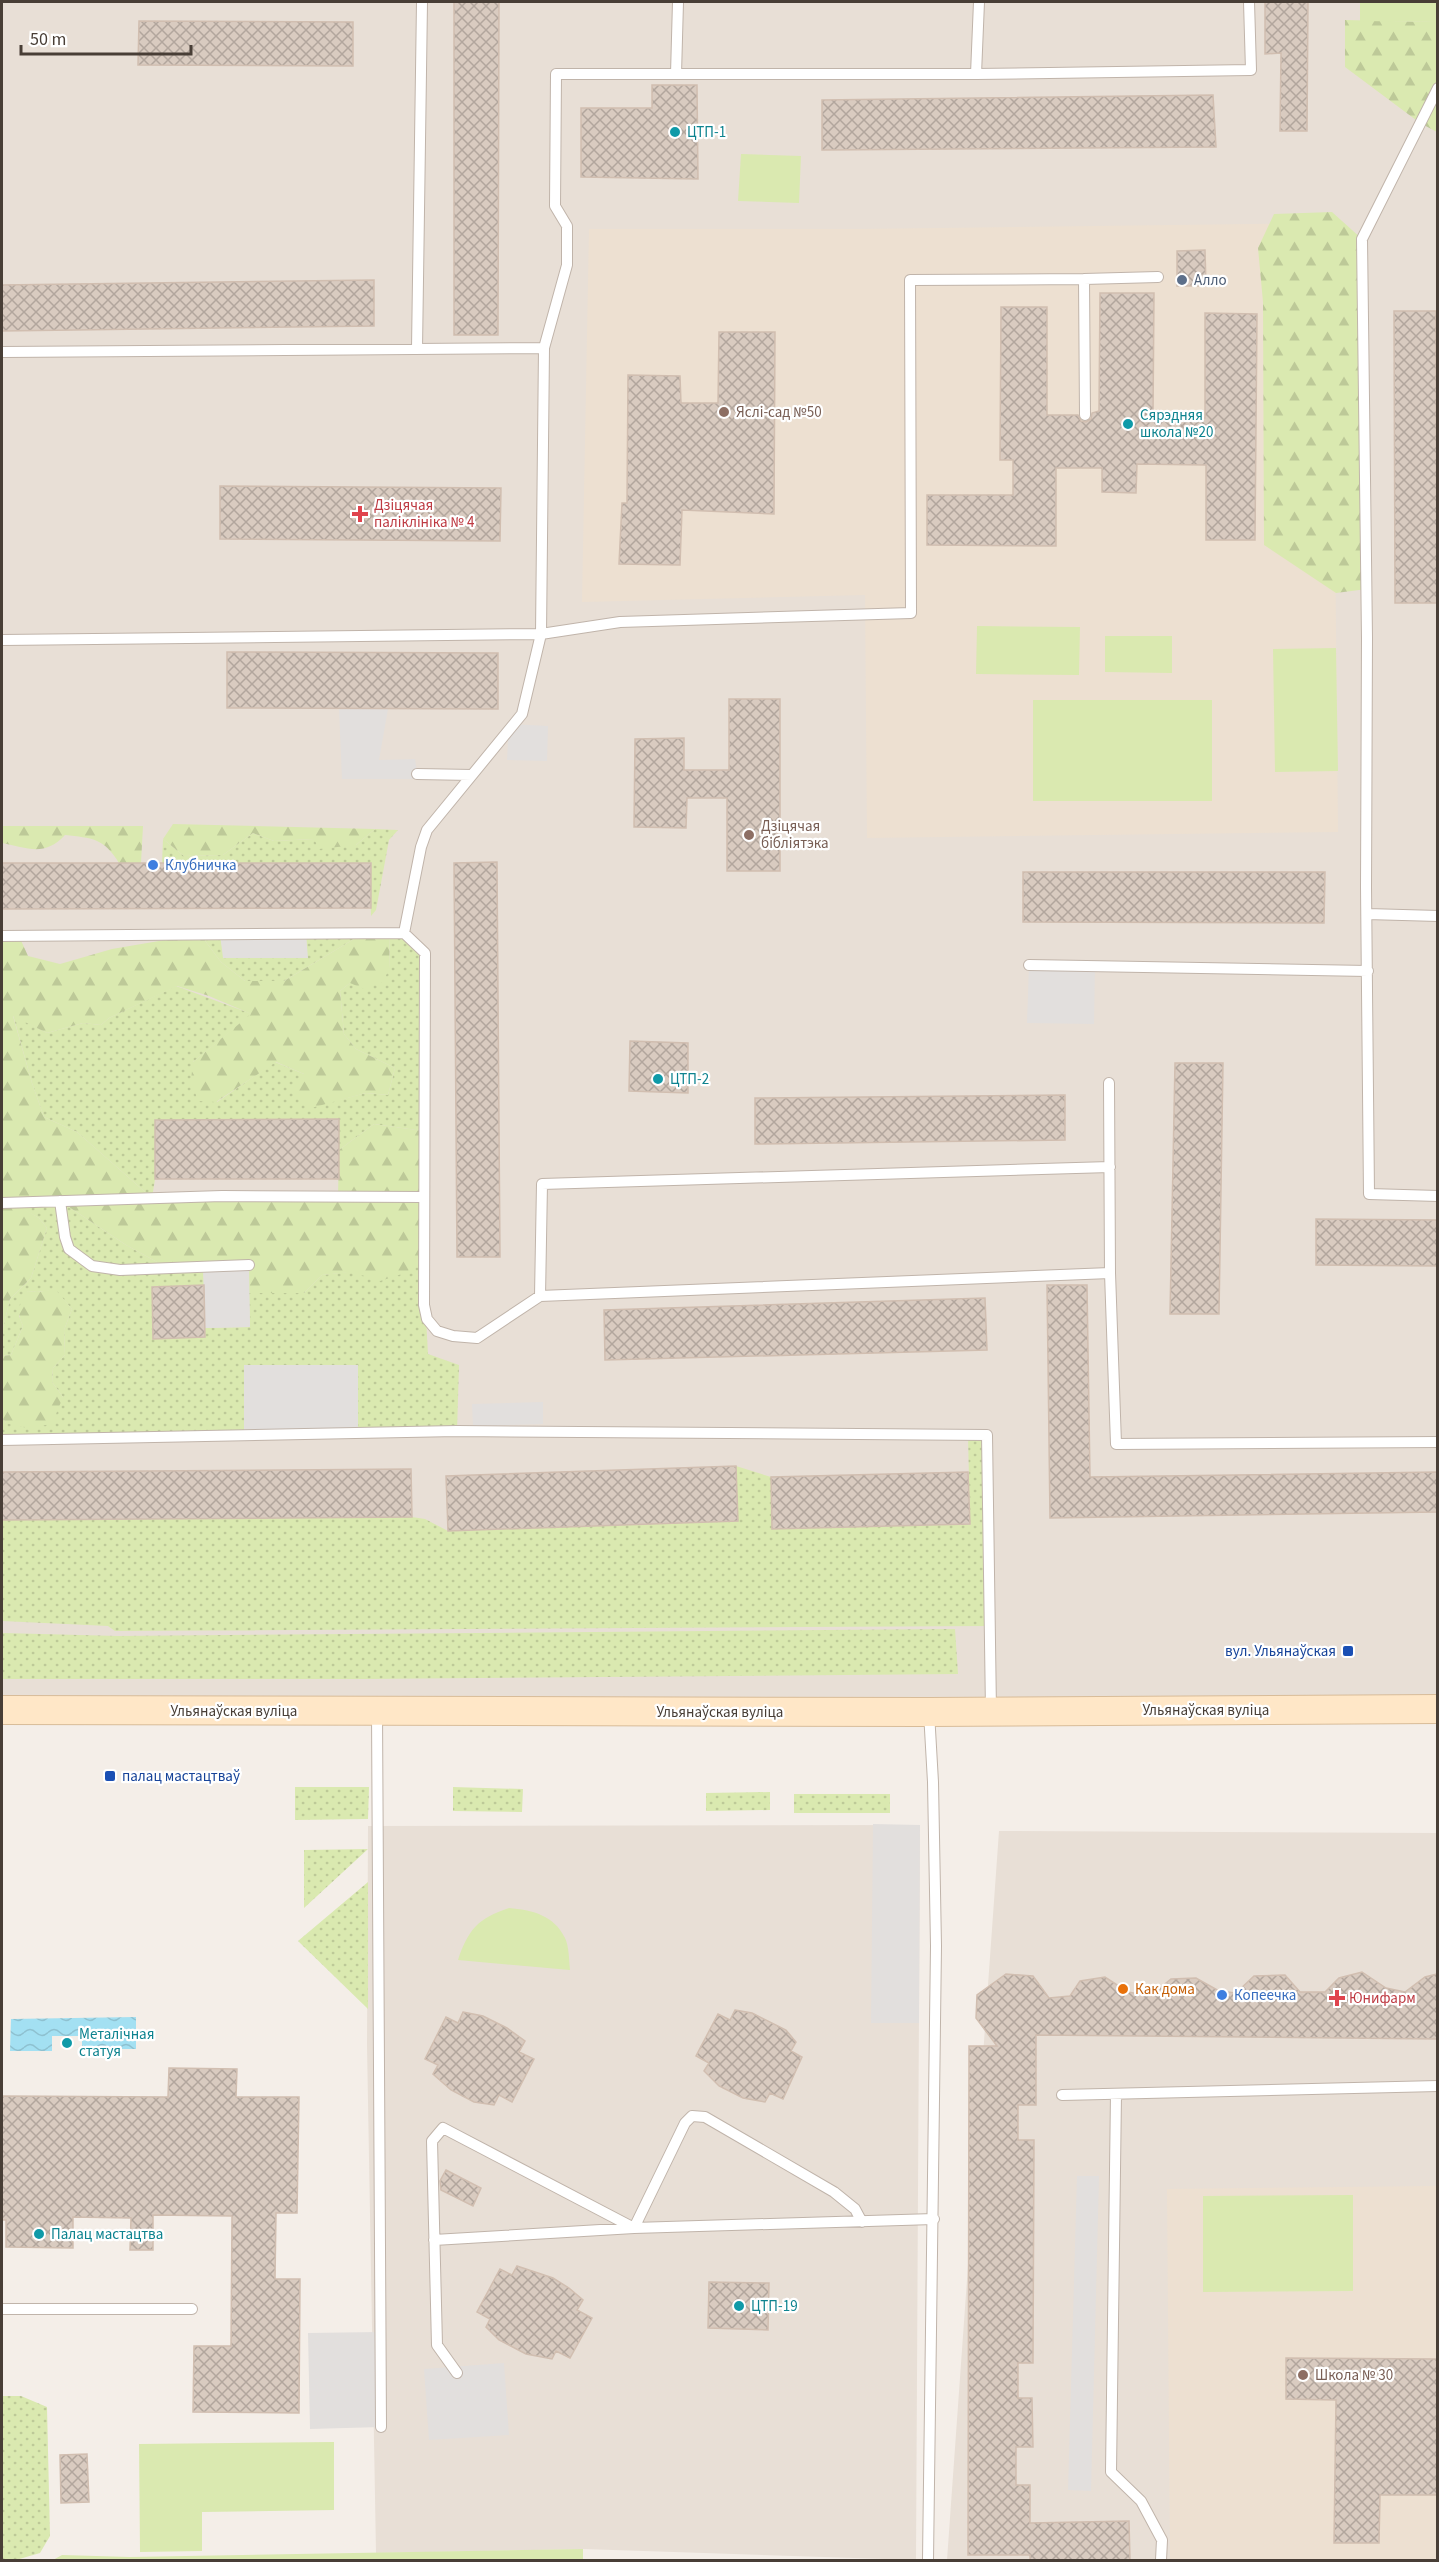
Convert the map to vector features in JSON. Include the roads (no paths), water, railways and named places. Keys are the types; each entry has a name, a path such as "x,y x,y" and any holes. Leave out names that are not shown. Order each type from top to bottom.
{"main road":[{"name":"Ульянаўская вуліца","path":"2,1710 929,1712 1437,1708"}],"lane":[{"path":"417,349 422,2"},
{"path":"676,74 678,2"},
{"path":"976,74 979,2"},
{"path":"404,933 421,848 427,830 522,714 541,634 544,348 567,265 567,226 555,206 556,74 976,74 1251,70 1249,2"},
{"path":"1437,88 1362,239 1367,638 1369,1194 1437,1196"},
{"path":"2,640 541,634 620,622 911,613 910,280 1158,277"},
{"path":"1084,279 1085,415"},
{"path":"2,352 544,348"},
{"path":"417,774 472,775"},
{"path":"1367,914 1437,916"},
{"path":"2,936 404,933 425,953 423,1197 425,1312 427,1319 437,1331 453,1336 477,1338 540,1296 1110,1273"},
{"path":"1029,965 1368,971"},
{"path":"1108,1083 1110,1273 1116,1444 1437,1442"},
{"path":"540,1296 542,1184 1110,1167"},
{"path":"2,1203 222,1196 423,1197"},
{"path":"60,1201 64,1238 69,1249 92,1266 120,1270 249,1265"},
{"path":"2,1440 457,1431 987,1435 991,1711"},
{"path":"376,1711 381,2427"},
{"path":"928,2560 936,1946 933,1782 929,1712"},
{"path":"1062,2095 1437,2086"},
{"path":"1116,2094 1111,2472 1141,2501 1162,2540 1161,2560"},
{"path":"634,2228 685,2123 692,2116 705,2117 834,2192 855,2209 862,2222"},
{"path":"457,2373 437,2345 432,2141 443,2128 634,2228"},
{"path":"434,2240 634,2228 934,2219"},
{"path":"2,2309 192,2309"}],"water":[{"path":"136,2017 136,2049 82,2049 82,2036 52,2036 52,2051 10,2051 11,2019"}],"place":[{"name":"ЦТП-1","path":"675,132"},
{"name":"Алло","path":"1182,280"},
{"name":"Яслі-сад №50","path":"724,412"},
{"name":"Сярэдняя школа №20","path":"1128,424"},
{"name":"Дзіцячая паліклініка № 4","path":"360,514"},
{"name":"Дзіцячая бібліятэка","path":"749,835"},
{"name":"Клубничка","path":"153,865"},
{"name":"ЦТП-2","path":"658,1079"},
{"name":"вул. Ульянаўская","path":"1348,1651"},
{"name":"палац мастацтваў","path":"110,1776"},
{"name":"Как дома","path":"1123,1989"},
{"name":"Копеечка","path":"1222,1995"},
{"name":"Юнифарм","path":"1337,1998"},
{"name":"Металічная статуя","path":"67,2043"},
{"name":"Палац мастацтва","path":"39,2234"},
{"name":"ЦТП-19","path":"739,2306"},
{"name":"Школа № 30","path":"1303,2375"}]}
